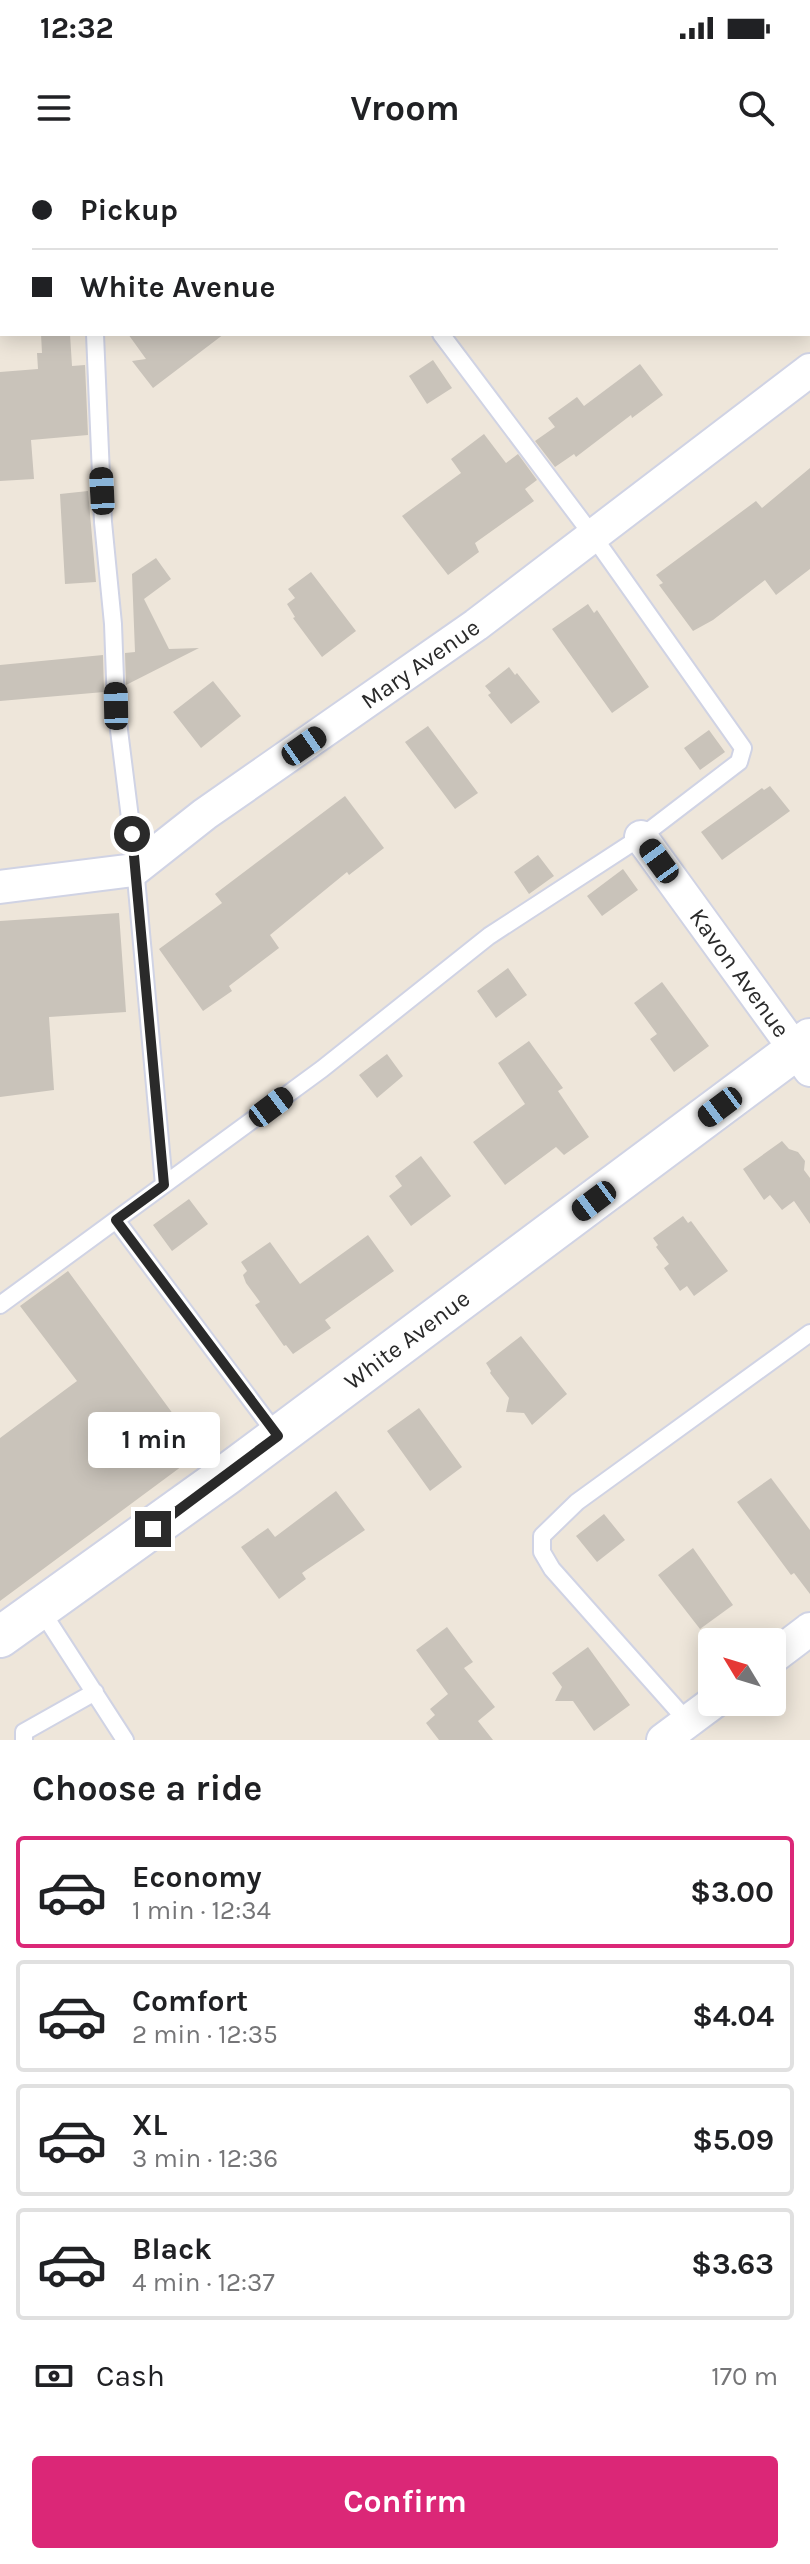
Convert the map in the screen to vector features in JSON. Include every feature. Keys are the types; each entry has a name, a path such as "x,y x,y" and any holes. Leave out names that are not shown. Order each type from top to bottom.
{"street":[{"name":"Mary Avenue","path":"134,870 205,814 476,625 810,370"},
{"name":"Kavon Avenue","path":"641,837 805,1053"},
{"path":"0,887 134,870"},
{"name":"White Avenue","path":"0,1637 805,1053"},
{"path":"786,1647 810,1629"},
{"path":"676,1731 698,1714"}],"lane":[{"path":"95,336 103,522 113,624 116,706 130,820 164,1185"},
{"path":"0,1305 322,1069 489,936 641,837 739,762 743,748 593,536 443,336"},
{"path":"116,1220 278,1436"},
{"path":"676,1731 552,1569 542,1552 542,1536 577,1502 810,1333"},
{"path":"41,1610 125,1740"},
{"path":"24,1740 24,1732 95,1692"}],"building":[{"path":"41,336 70,336 72,366 85,365 88,435 31,440 34,479 0,481 0,372 38,369 37,353 42,353"},
{"path":"129,336 221,336 153,388 132,361 146,359"},
{"path":"433,360 452,388 427,404 409,376"},
{"path":"640,364 663,395 576,457 574,454 555,467 535,441 555,427 548,418 577,397 584,406"},
{"path":"484,434 506,463 518,454 537,480 525,489 534,501 475,543 479,552 448,575 402,516 461,473 451,459"},
{"path":"810,468 810,569 776,595 765,580 713,620 693,631 659,585 663,583 656,575 756,501 762,508"},
{"path":"88,491 96,582 65,584 60,494"},
{"path":"156,558 171,579 144,599 169,649 199,648 126,685 125,653 135,652 132,574"},
{"path":"311,572 356,631 322,657 293,618 287,604 295,598 288,589"},
{"path":"588,604 594,613 597,610 649,687 612,713 552,629"},
{"path":"103,655 104,692 0,701 0,665"},
{"path":"509,667 540,702 511,724 488,695 491,693 485,686"},
{"path":"213,681 241,716 201,748 173,712"},
{"path":"428,726 478,793 455,809 405,742"},
{"path":"709,730 725,752 700,770 684,748"},
{"path":"770,786 790,811 722,860 701,832 762,788 764,790"},
{"path":"345,796 384,848 349,875 347,872 270,935 279,948 229,986 232,991 203,1011 159,949 222,903 215,894"},
{"path":"538,855 554,876 529,894 514,872"},
{"path":"623,869 638,890 602,916 587,896"},
{"path":"119,913 126,1012 49,1017 54,1090 0,1097 0,921"},
{"path":"508,968 527,995 496,1018 477,991"},
{"path":"662,982 709,1046 674,1072 650,1039 657,1034 634,1003"},
{"path":"529,1041 563,1088 558,1091 589,1137 564,1155 556,1147 505,1185 473,1142 525,1104 498,1063"},
{"path":"387,1054 403,1076 377,1098 359,1075"},
{"path":"782,1141 805,1161 804,1170 810,1178 810,1224 794,1201 782,1210 770,1195 764,1200 743,1169"},
{"path":"421,1156 451,1196 411,1226 389,1196 402,1186 395,1176"},
{"path":"189,1199 208,1224 172,1251 153,1225"},
{"path":"683,1216 688,1223 691,1221 728,1271 694,1296 687,1286 680,1291 664,1268 669,1264 653,1238"},
{"path":"368,1235 394,1271 325,1320 331,1328 293,1354 255,1305 260,1302 246,1283 243,1275 247,1271 241,1262 270,1242 300,1284"},
{"path":"68,1271 201,1452 0,1601 0,1438 77,1381 20,1306"},
{"path":"521,1336 567,1394 532,1425 524,1413 506,1412 509,1398 486,1363"},
{"path":"419,1408 462,1467 430,1491 387,1431"},
{"path":"771,1478 810,1530 810,1594 794,1573 791,1575 737,1502"},
{"path":"336,1491 365,1530 302,1573 306,1579 279,1599 241,1547 268,1528 275,1537"},
{"path":"604,1514 625,1540 597,1562 576,1536"},
{"path":"693,1548 733,1605 699,1628 658,1575"},
{"path":"447,1627 473,1662 464,1668 495,1707 478,1721 493,1740 439,1740 426,1723 435,1715 430,1709 448,1694 416,1650"},
{"path":"588,1647 630,1705 594,1731 573,1701 555,1701 562,1687 552,1673"}],"route":[{"path":"132,834 164,1185 116,1220 278,1436 153,1529"}]}
